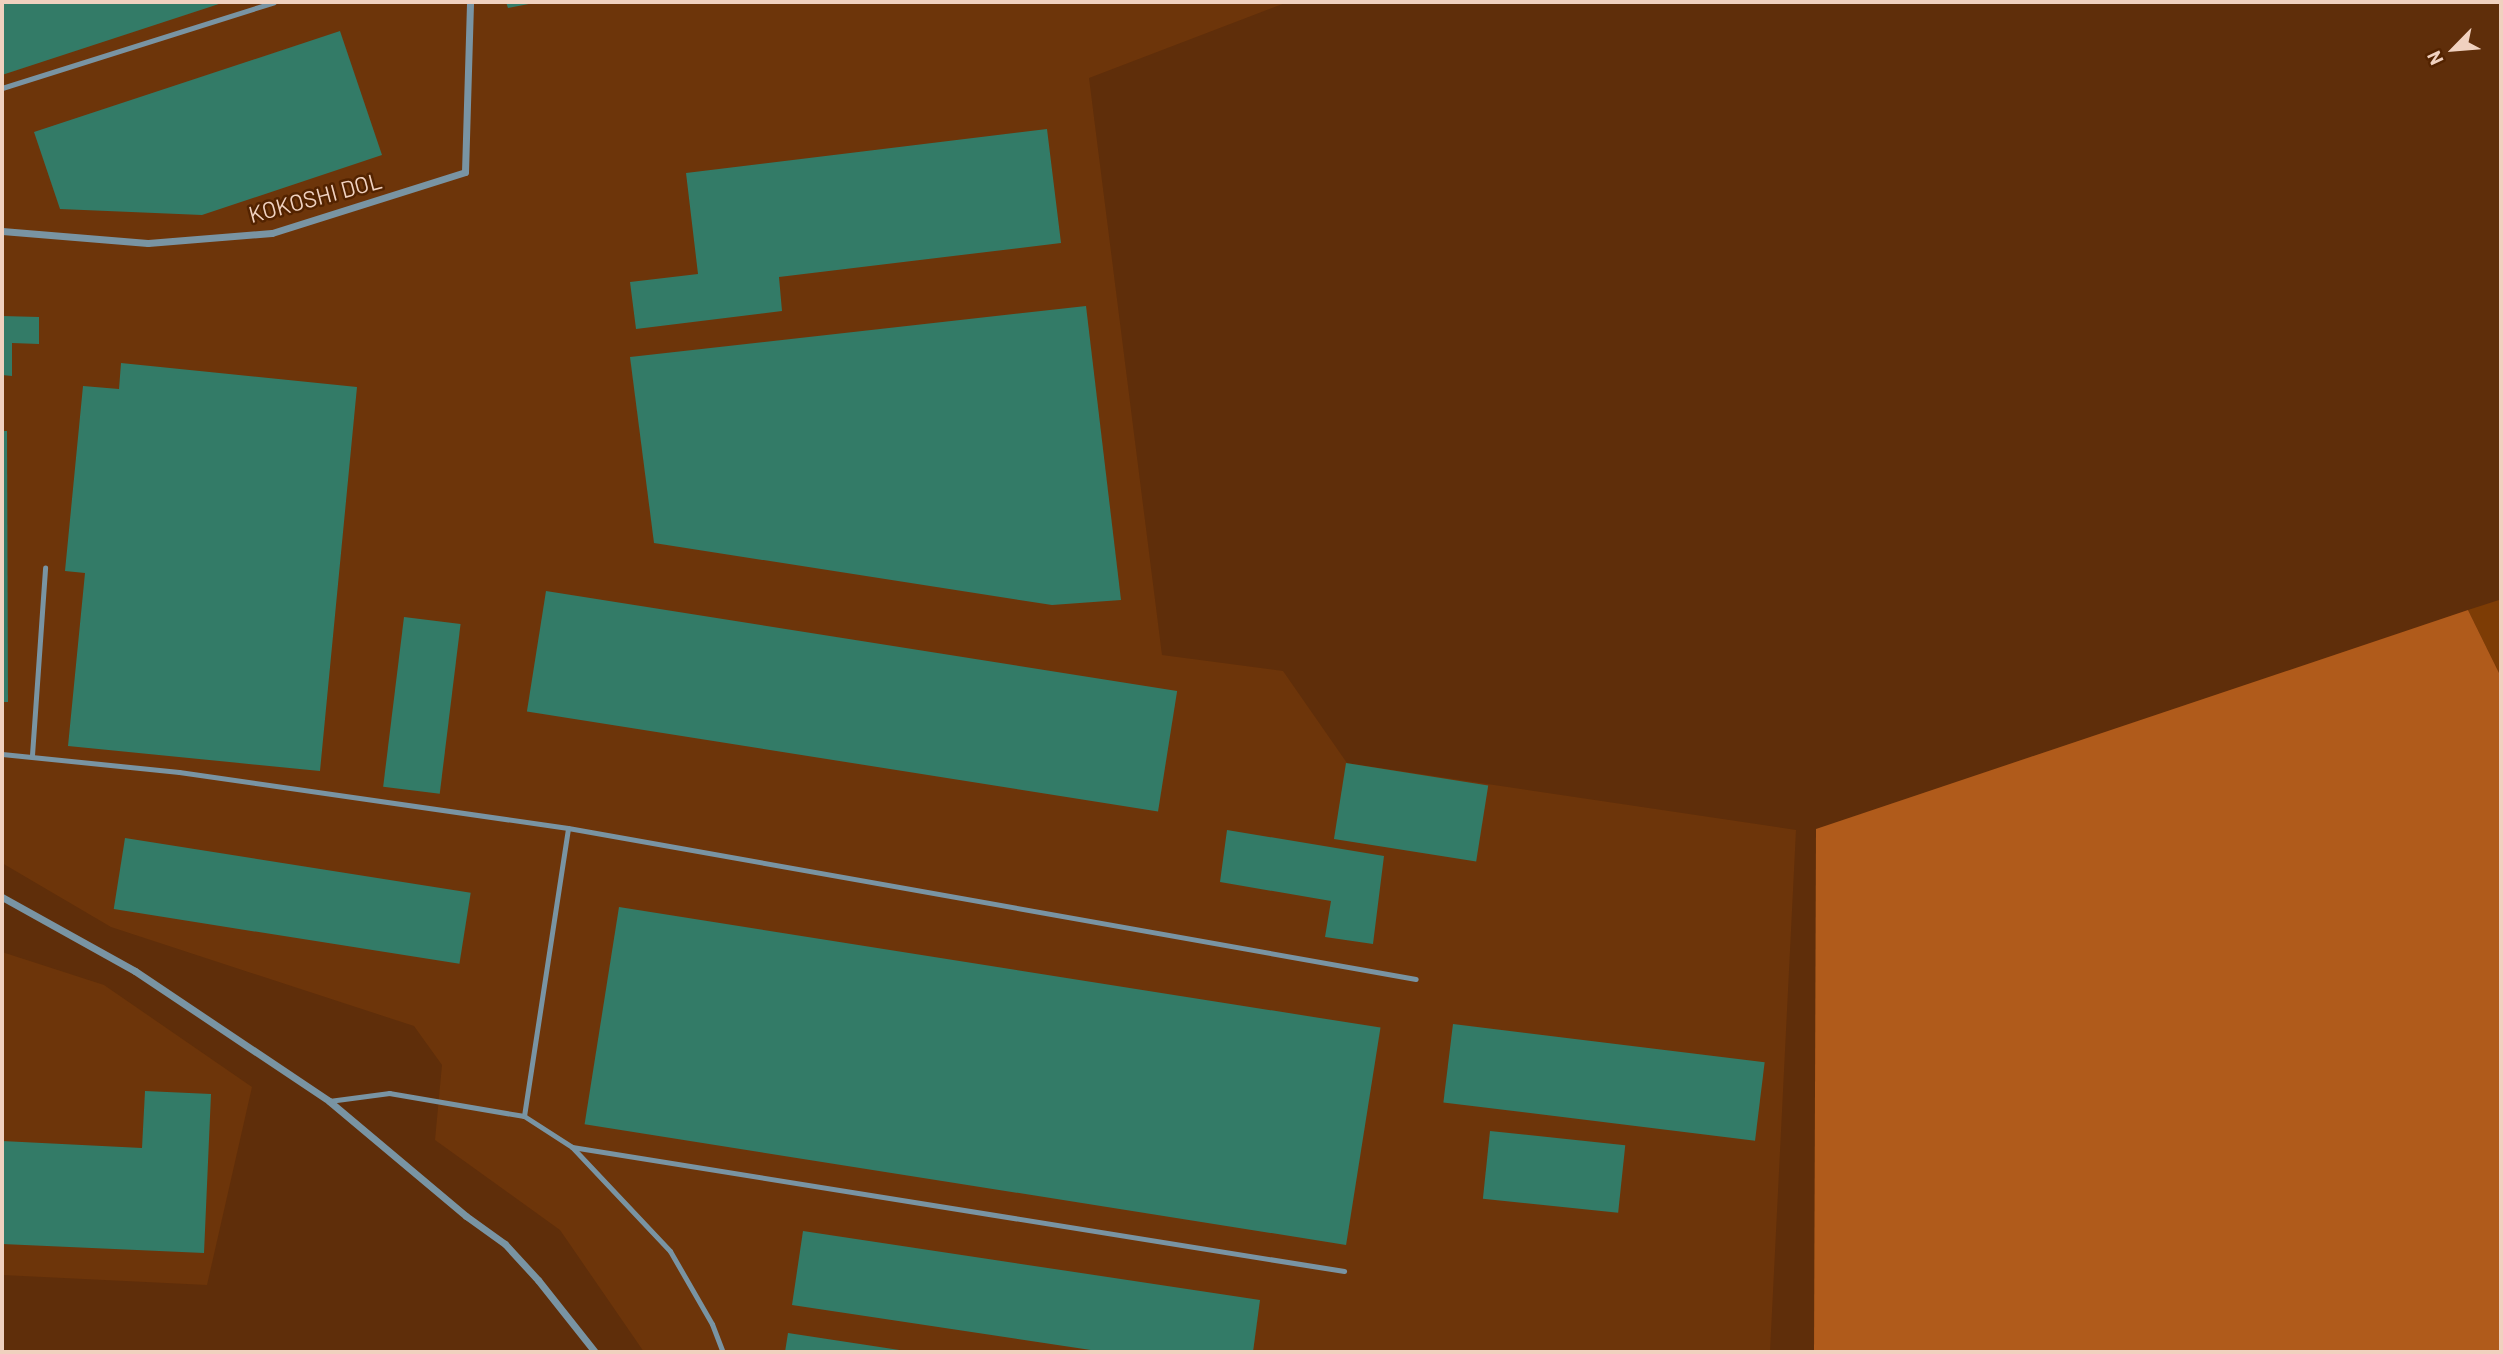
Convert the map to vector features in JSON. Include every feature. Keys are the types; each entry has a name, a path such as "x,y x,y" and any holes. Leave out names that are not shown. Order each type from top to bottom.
{"street":[{"name":"KOKOSHI DOL","path":"2,231 148,243 272,233 465,172 470,2"},
{"path":"2,897 135,971 329,1101 466,1216 505,1244 538,1280 595,1352"}],"lane":[{"path":"2,88 274,2"},
{"path":"32,755 45,567"},
{"path":"2,754 179,772 568,828 1416,979"},
{"path":"524,1116 568,828"},
{"path":"329,1101 389,1093 524,1116 572,1147 670,1251 712,1324 723,1352"},
{"path":"572,1147 1343,1271"}],"shaded area":[{"path":"2,2 1288,2 1089,78 1162,655 1283,671 1347,763 1796,830 1770,1352 644,1352 560,1230 435,1140 442,1065 414,1026 111,927 2,863"},
{"path":"2499,600 2501,608 2501,677 2468,610"},
{"path":"2468,610 2501,677 2501,1352 1814,1352 1816,829"},
{"path":"2,952 104,985 252,1087 207,1285 2,1275"}],"building":[{"path":"2,2 225,2 2,75"},
{"path":"506,2 533,2 534,3 508,8"},
{"path":"340,31 382,155 202,215 60,209 34,132"},
{"path":"1047,129 1061,243 779,277 782,311 636,329 630,282 698,274 686,173"},
{"path":"1086,306 1121,600 1052,605 654,543 630,357"},
{"path":"2,316 39,317 39,344 12,343 12,376 2,375"},
{"path":"121,363 357,387 320,771 68,746 85,573 65,571 83,386 119,389"},
{"path":"2,431 7,431 8,702 2,702"},
{"path":"546,591 1177,691 1158,811 527,711"},
{"path":"404,617 461,624 440,794 383,787"},
{"path":"1346,763 1488,786 1476,862 1334,839"},
{"path":"1227,830 1384,856 1373,944 1325,937 1331,901 1220,882"},
{"path":"125,838 471,893 459,964 114,909"},
{"path":"619,907 1381,1028 1346,1245 585,1124"},
{"path":"1453,1024 1765,1062 1755,1141 1443,1102"},
{"path":"145,1091 211,1094 204,1253 2,1244 2,1141 142,1148"},
{"path":"1490,1131 1625,1145 1618,1213 1483,1199"},
{"path":"803,1231 1260,1300 1253,1352 1104,1352 792,1305"},
{"path":"788,1333 906,1351 785,1352"}]}
